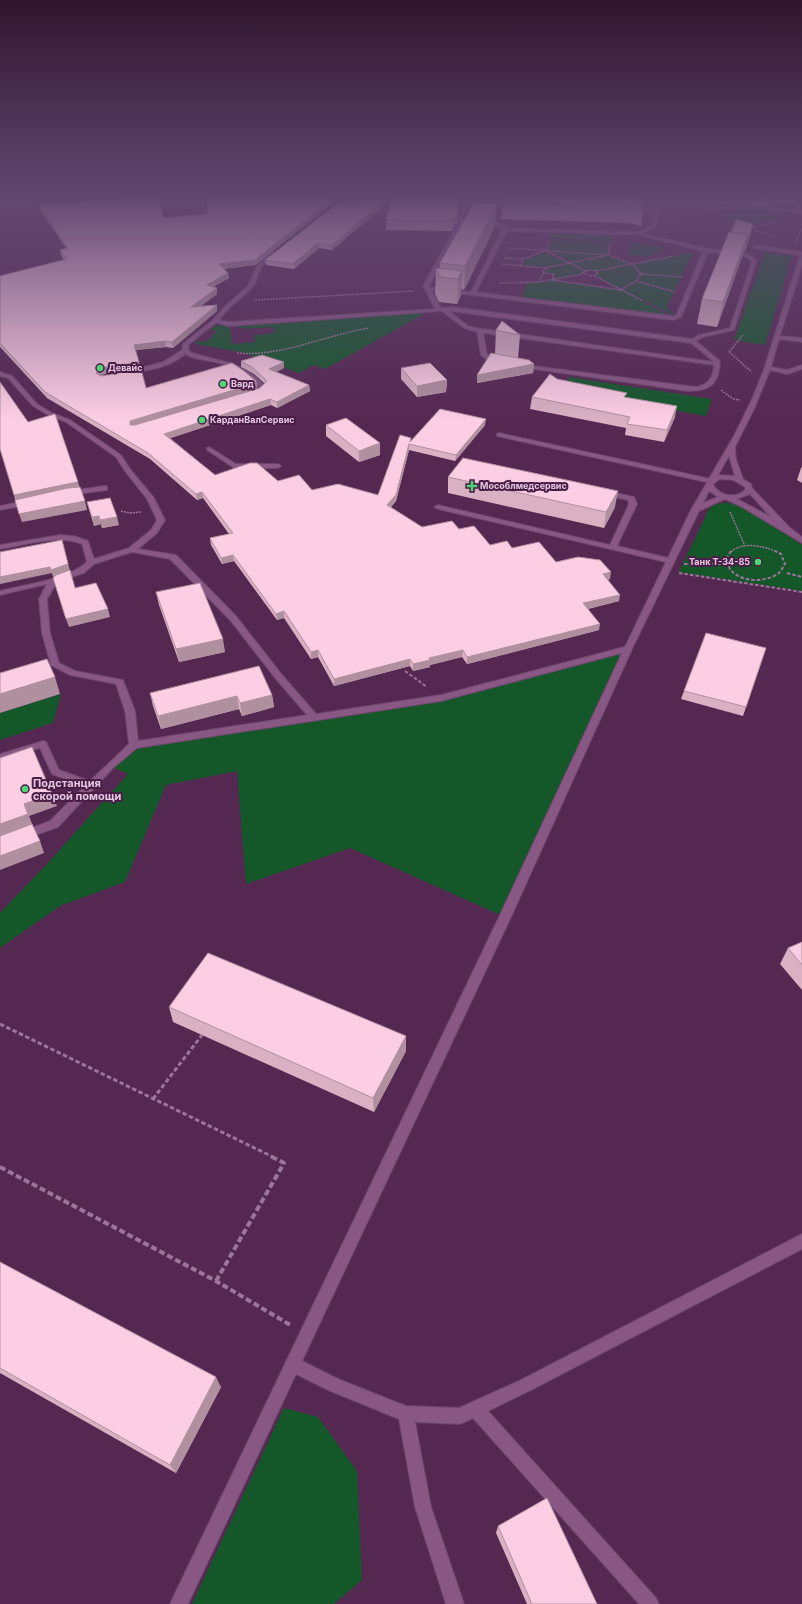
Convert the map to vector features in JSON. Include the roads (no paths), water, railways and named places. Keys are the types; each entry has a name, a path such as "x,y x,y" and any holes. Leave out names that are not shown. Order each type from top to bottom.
{"street":[{"path":"122,374 176,360 185,351 186,344 214,321 252,284 257,271"},
{"path":"434,271 426,286 442,310 466,327 717,364"},
{"path":"473,294 484,271"},
{"path":"428,289 672,318 678,317 696,271"},
{"path":"693,341 701,336 732,329 752,271"},
{"path":"179,1604 505,917 665,570 710,483 732,448 754,403 798,271"},
{"path":"214,321 228,324 457,310 693,341 715,358 717,364 712,383 700,389 688,389 513,364"},
{"path":"480,330 484,355 490,359 505,362"},
{"path":"776,336 802,340"},
{"path":"185,351 191,356 227,364 257,380 263,387 258,392 244,397"},
{"path":"767,368 787,372 802,368"},
{"path":"0,374 10,377 35,405 50,414 68,421 119,456 127,470 150,498 161,520 154,531 132,550 91,562 81,571 53,582 0,593"},
{"path":"499,436 710,483 722,477 740,480 747,484 749,489 786,529"},
{"path":"732,448 733,459 740,480"},
{"path":"210,449 234,466 278,466"},
{"path":"710,483 711,489 715,492 751,509 786,529 802,541"},
{"path":"63,495 104,488"},
{"path":"695,511 704,504 726,497 743,496 749,489"},
{"path":"598,491 631,499 633,504 612,548"},
{"path":"0,508 40,500"},
{"path":"438,507 670,561"},
{"path":"0,547 60,537 74,538 85,543 91,562"},
{"path":"132,550 173,557 233,618 314,718"},
{"path":"53,582 43,600 46,633 55,665 73,673 120,682 130,711 134,745"},
{"path":"0,844 54,824 110,766 134,745 441,698 628,648"},
{"path":"0,757 43,744 55,772 92,785"},
{"path":"293,1364 333,1385 406,1414 460,1416 526,1385 802,1241"},
{"path":"476,1409 650,1604"},
{"path":"406,1414 423,1508 455,1604"}],"place":[{"name":"Девайс","path":"100,368"},
{"name":"Вард","path":"223,384"},
{"name":"КарданВалСервис","path":"202,420"},
{"name":"Мособлмедсервис","path":"472,486"},
{"name":"Танк Т-34-85","path":"758,562"},
{"name":"Подстанция скорой помощи","path":"25,789"}]}
